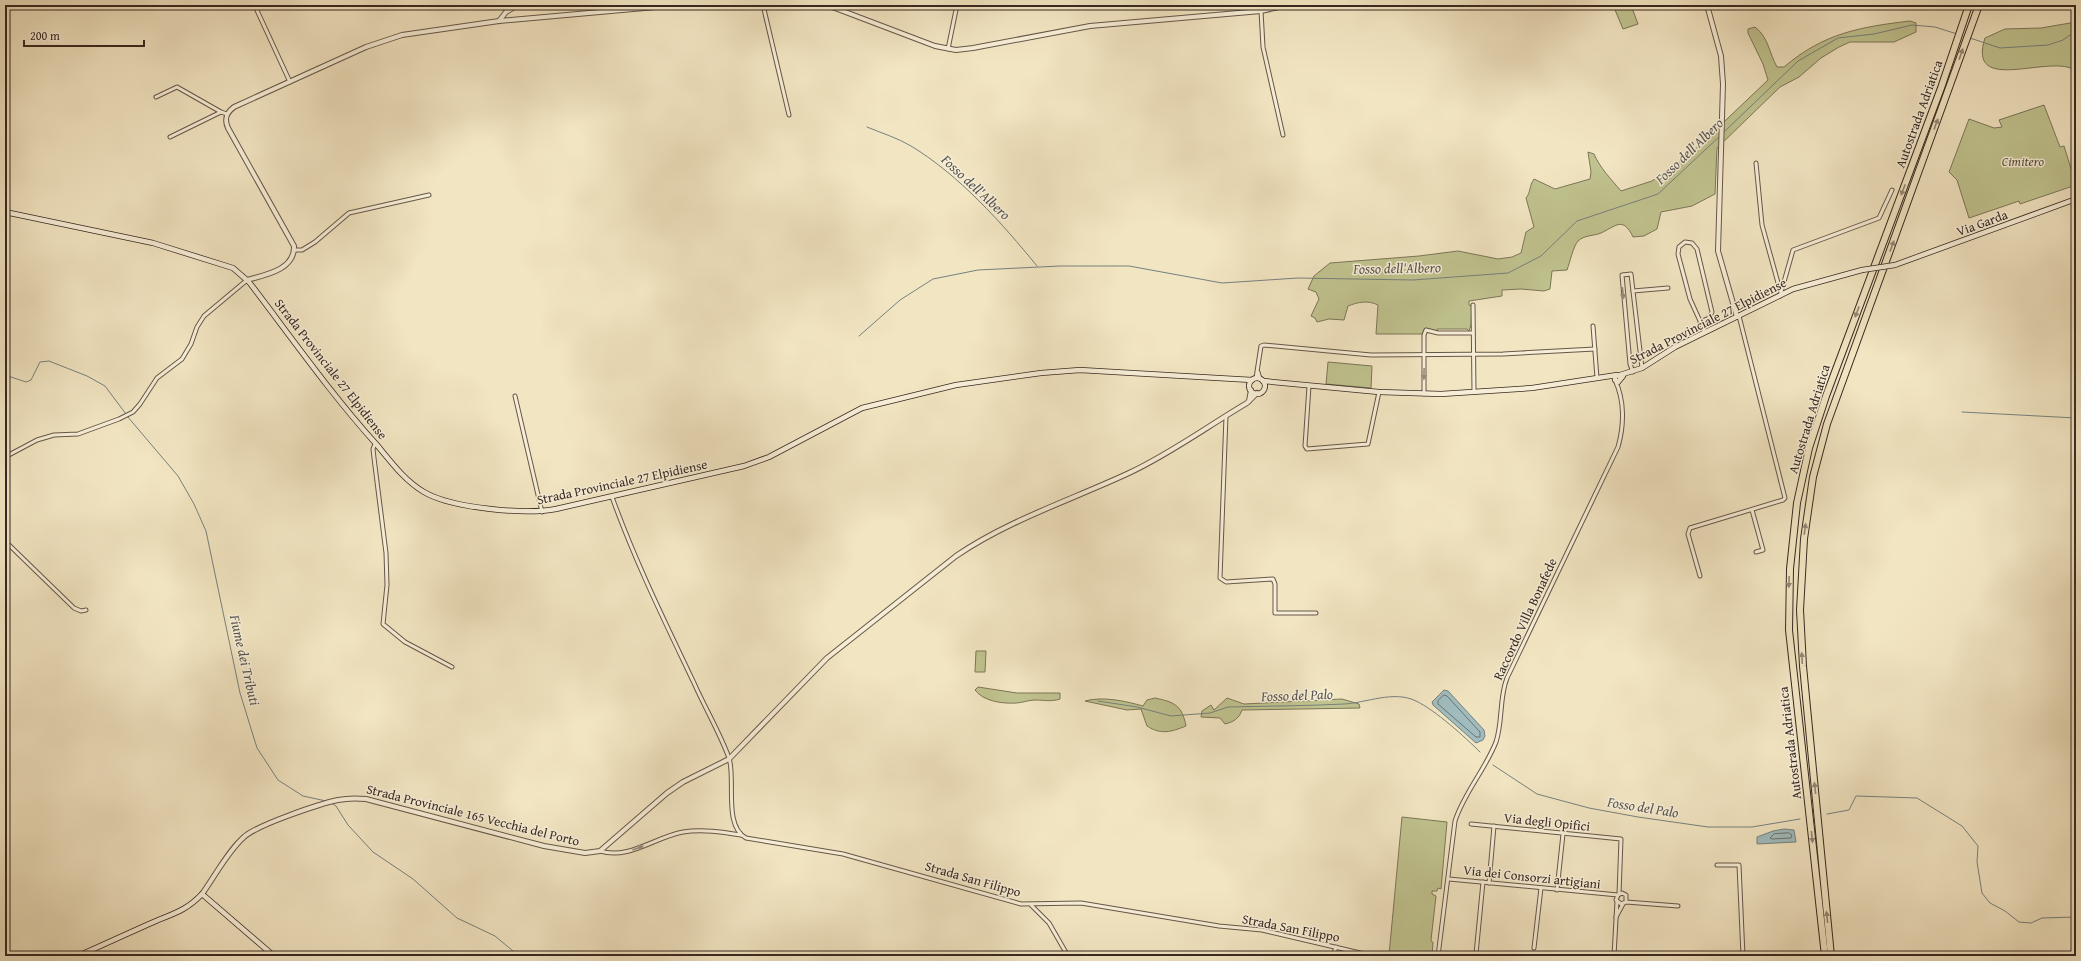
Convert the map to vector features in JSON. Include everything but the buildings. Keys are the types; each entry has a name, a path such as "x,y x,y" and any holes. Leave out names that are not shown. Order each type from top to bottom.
{"highway":[{"name":"Autostrada Adriatica","path":"1825,956 1791,661 1788,604 1793,535 1803,472 1816,427 1941,88 1969,5"},
{"name":"Autostrada Adriatica","path":"1832,956 1803,666 1800,610 1804,539 1813,477 1827,424 1979,5"}],"main road":[{"name":"Via Garda","path":"1894,265 2076,200"},
{"name":"Strada Provinciale 27 Elpidiense","path":"5,212 153,243 238,270 248,280 340,402 375,444 411,482 424,492 440,499 510,511 542,512 754,463 769,457 862,408 949,386 1041,373 1080,370 1258,380 1281,384 1424,394 1532,388 1618,377 1642,368 1675,347 1704,332 1800,287 1862,270 1894,265"},
{"path":"1243,380 1257,393"},
{"path":"1250,388 1258,380 1264,389"},
{"name":"Strada Provinciale 27 Elpidiense","path":"1257,393 1264,389 1281,384"},
{"path":"202,894 274,956"},
{"name":"Strada Provinciale 165 Vecchia del Porto","path":"78,956 154,922 176,914 189,906 202,894"}],"street":[{"path":"499,21 506,12 518,5"},
{"path":"5,457 38,440 54,435 78,434 131,413 140,404 157,378 182,359 204,316 248,280 280,269 290,259 294,250 293,241 228,128 226,122 227,114 234,107 384,40 457,26 499,21 678,5"},
{"path":"763,5 789,115"},
{"path":"827,5 935,46 948,49 973,48 1025,37 1090,26 1261,11 1288,5"},
{"path":"948,49 957,5"},
{"path":"1700,576 1688,529 1783,500 1785,496 1738,317 1718,250 1723,84 1720,56 1707,5"},
{"path":"255,6 290,82"},
{"path":"1261,11 1263,47 1283,135"},
{"path":"156,97 177,87 227,114"},
{"path":"170,136 221,112"},
{"path":"1756,163 1762,225 1780,290 1780,296"},
{"path":"1780,290 1793,250 1879,218 1892,190"},
{"path":"294,250 302,250 315,242 349,213 429,195"},
{"path":"1700,322 1709,318 1712,312 1697,249 1692,243 1685,242 1679,247 1678,254 1690,299 1704,332"},
{"path":"1633,372 1630,364 1622,275 1631,274 1642,368"},
{"path":"1633,291 1668,288"},
{"path":"1473,305 1474,392"},
{"path":"1626,322 1636,321"},
{"path":"1593,326 1597,379"},
{"path":"1424,394 1424,335 1426,330 1438,333 1473,332"},
{"path":"1258,380 1259,351 1261,346 1264,345 1371,356 1595,349"},
{"name":"Raccordo Villa Bonafede","path":"1438,956 1455,822 1461,804 1496,741 1499,729 1503,687 1618,447 1623,429 1618,377"},
{"path":"1309,386 1305,446 1307,449 1366,445 1369,442 1379,392"},
{"path":"1247,403 1250,388"},
{"path":"600,851 683,782 729,759 827,658 966,549 1001,529 1131,472 1247,403 1257,393"},
{"path":"515,396 542,512"},
{"path":"1226,416 1220,578 1226,582 1273,579 1276,584 1275,613 1316,613"},
{"path":"375,444 373,449 387,569 383,624 406,642 452,667"},
{"path":"612,497 630,548 729,759 733,814 737,830 741,835"},
{"path":"1752,510 1763,550 1756,552"},
{"path":"5,541 74,608 81,611 86,610"},
{"name":"Strada Provinciale 165 Vecchia del Porto","path":"202,894 234,847 245,836 264,825 337,800 352,798 366,799 544,846 585,853 600,851"},
{"name":"Via degli Opifici","path":"1471,824 1621,840 1619,887"},
{"path":"1488,883 1494,826"},
{"name":"Strada San Filippo","path":"600,851 620,853 684,832 710,831 741,835 746,838 843,854 940,879 1010,901 1031,905 1062,902 1081,903 1219,926 1262,930 1374,956"},
{"path":"1557,890 1563,834"},
{"path":"1718,865 1739,865 1743,956"},
{"name":"Via dei Consorzi artigiani","path":"1448,879 1613,895 1626,902 1678,906"},
{"path":"1476,954 1483,882"},
{"path":"1615,920 1626,902 1624,894 1619,887"},
{"path":"1614,956 1615,920 1619,887"},
{"path":"1534,948 1541,888"},
{"name":"Via dei Consorzi artigiani","path":"1617,897 1624,894"},
{"path":"1031,905 1049,923 1068,956"},
{"path":"1333,956 1336,947"},
{"path":"1673,956 1720,956"}],"green space":[{"path":"1613,5 1631,5 1638,24 1623,29"},
{"path":"1910,21 1916,23 1916,32 1894,42 1850,42 1821,58 1799,77 1780,87 1717,148 1715,194 1692,206 1661,212 1657,229 1644,236 1633,237 1626,227 1619,224 1601,233 1580,239 1575,247 1567,270 1552,271 1550,289 1544,291 1521,289 1502,290 1502,296 1469,301 1469,305 1472,306 1471,325 1469,331 1467,329 1437,329 1438,332 1425,328 1422,334 1376,334 1378,305 1367,302 1348,306 1344,320 1329,319 1317,322 1315,318 1311,316 1319,299 1316,292 1308,289 1314,276 1330,263 1419,256 1458,251 1498,259 1512,257 1521,253 1526,232 1534,227 1526,198 1534,179 1555,189 1590,179 1591,172 1588,152 1594,154 1603,169 1621,191 1652,181 1687,157 1768,80 1763,64 1748,33 1748,29 1755,27 1760,31 1777,67 1784,67 1814,46 1828,39 1859,29"},
{"path":"2076,22 2076,71 2065,67 2049,66 2015,70 1999,69 1988,65 1983,56 1985,38 2005,29 2041,28"},
{"name":"Cimitero","path":"2044,105 2060,147 2064,146 2076,185 2020,204 2019,201 1969,218 1957,180 1949,172 1969,119 1994,128 2002,127 1999,120"},
{"path":"1328,362 1372,366 1371,388 1326,384"},
{"path":"976,651 986,651 985,672 975,672"},
{"path":"978,687 1017,693 1060,693 1060,699 1051,701 1032,700 1021,703 1005,703 993,701 983,697 975,690"},
{"path":"1155,698 1167,701 1176,706 1182,713 1186,726 1166,732 1157,731 1147,726 1141,709 1127,710 1085,701 1107,699 1143,706 1147,700"},
{"path":"1227,698 1244,704 1342,699 1359,704 1360,708 1242,710 1235,720 1225,724 1220,718 1201,717 1202,711 1211,705 1214,710"},
{"path":"1402,817 1447,822 1441,889 1438,888 1437,891 1432,891 1432,894 1436,896 1431,940 1433,943 1433,956 1389,955"}],"water":[{"path":"1444,690 1448,691 1484,730 1485,736 1483,740 1476,743 1433,705 1432,702"},
{"path":"1784,829 1794,830 1796,842 1757,844 1757,837 1773,831"}],"waterway":[{"name":"Fosso dell'Albero","path":"1724,132 1798,61 1838,38 1874,34 1912,25 1935,27 1957,34"},
{"name":"Fosso dell'Albero","path":"1970,38 2000,48 2048,45 2063,40 2076,31"},
{"name":"Fosso dell'Albero","path":"867,127 906,143 946,171 979,201 1037,266"},
{"name":"Fosso dell'Albero","path":"859,336 900,300 933,279 978,270 1060,266 1129,266 1222,283 1298,278 1413,280 1508,273 1541,256 1577,221 1658,194 1720,136"},
{"name":"Fiume dei Tributi","path":"5,375 26,382 31,380 40,362 49,361 87,376 105,386 126,414"},
{"path":"1962,412 2076,418"},
{"name":"Fiume dei Tributi","path":"127,416 178,476 194,504 206,531 240,693 257,748 278,780 303,796 326,801"},
{"name":"Fosso del Palo","path":"1098,701 1137,707 1171,716 1210,713 1228,707 1344,704 1389,697 1407,698 1424,705 1441,717 1480,752"},
{"name":"Fosso del Palo","path":"1493,765 1537,794 1589,808 1638,817 1708,827 1752,827 1800,819"},
{"name":"Fosso del Palo","path":"1827,814 1849,810 1856,796 1917,798 1962,826 1978,846 1977,862 1982,893 1990,903 2005,911 2019,922 2031,923 2042,918 2076,917"},
{"name":"Fiume dei Tributi","path":"331,803 336,806 348,825 373,852 413,879 457,918 495,936 519,956"}]}
